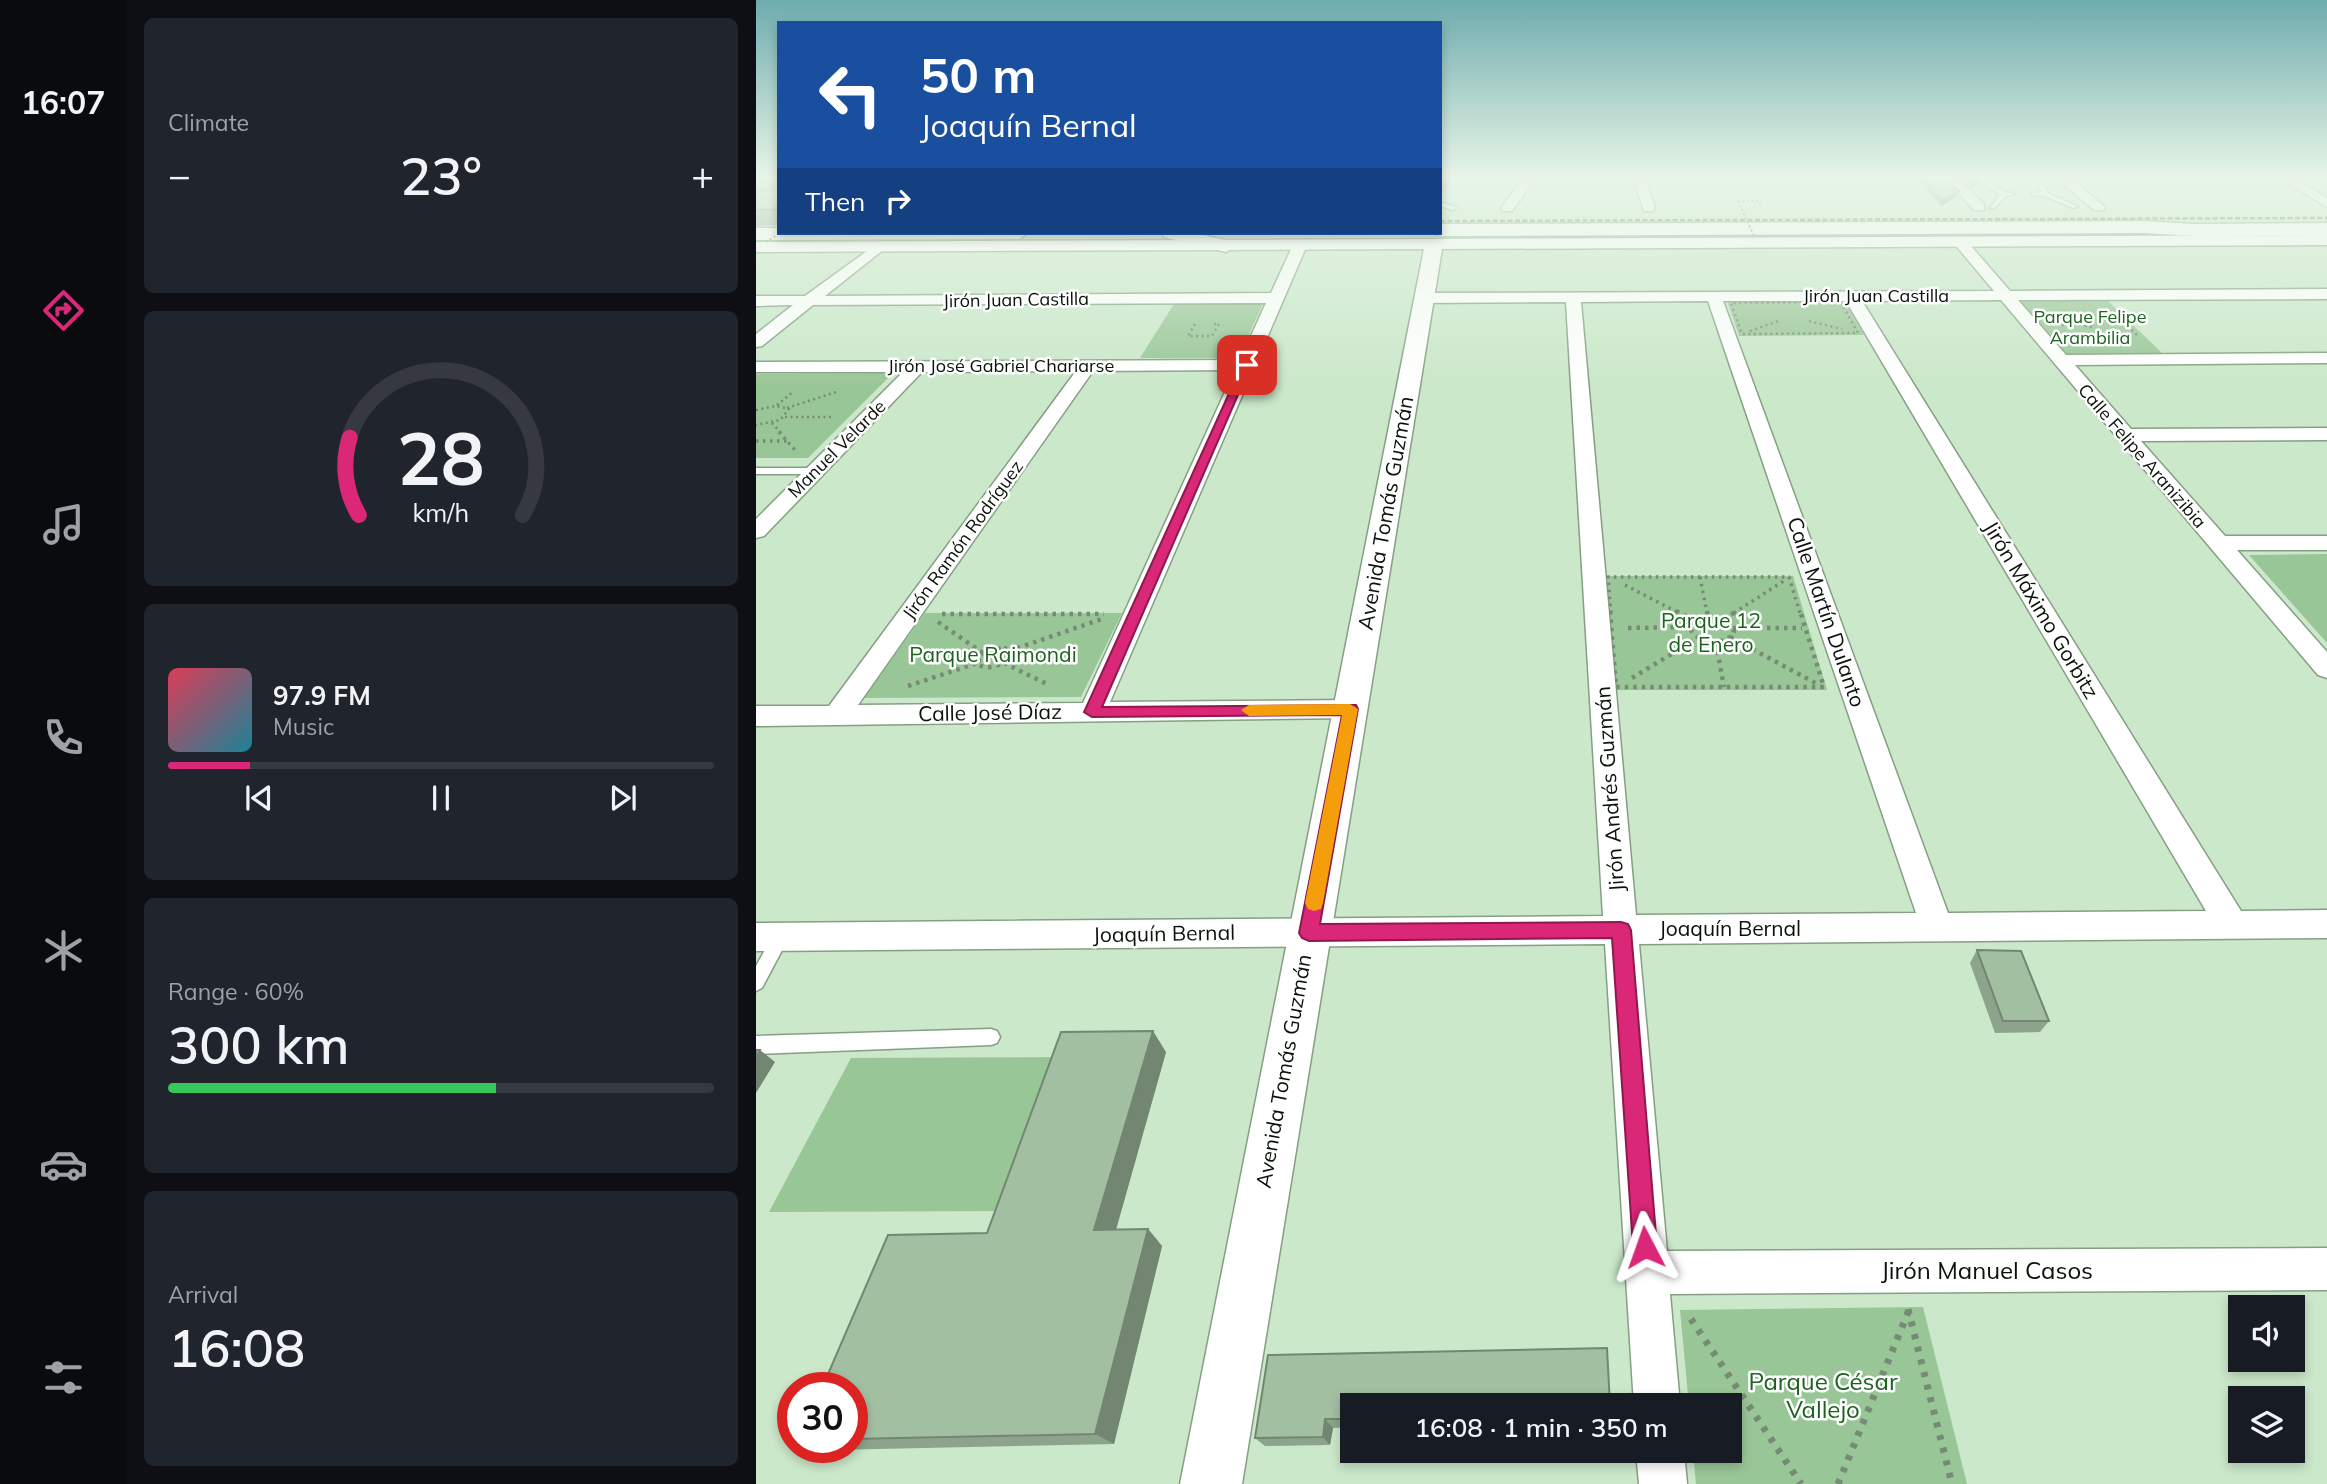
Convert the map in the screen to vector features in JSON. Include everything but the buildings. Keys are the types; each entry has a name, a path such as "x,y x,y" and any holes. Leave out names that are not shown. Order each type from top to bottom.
{"street":[{"path":"756,342 878,247"},
{"path":"1092,712 1299,247"},
{"name":"Avenida Tomás Guzmán","path":"1211,1484 1435,247"},
{"name":"Calle Felipe Aranizibia","path":"1964,247 2327,669"},
{"name":"Jirón Juan Castilla","path":"1424,299 2327,294"},
{"name":"Jirón Máximo Gorbitz","path":"1851,296 2231,924"},
{"name":"Calle Martín Dulanto","path":"1714,297 1728,334 1802,577 1853,687 1937,927"},
{"name":"Jirón Juan Castilla","path":"756,302 1276,298"},
{"name":"Jirón Andrés Guzmán","path":"1573,298 1609,688 1621,930 1656,1393"},
{"path":"2059,360 2327,358"},
{"name":"Jirón José Gabriel Chariarse","path":"756,367 1247,365"},
{"name":"Manuel Velarde","path":"756,531 918,366"},
{"name":"Jirón Ramón Rodríguez","path":"837,715 918,614 1088,366"},
{"path":"2125,435 2327,434"},
{"path":"2218,543 2327,542"},
{"name":"Calle José Díaz","path":"756,716 1350,709"},
{"name":"Joaquín Bernal","path":"768,937 2327,924"},
{"name":"Jirón Manuel Casos","path":"1647,1273 1902,1297 2327,1269"},
{"path":"1661,1463 1663,1484"}],"lane":[{"path":"756,471 815,471"},
{"path":"756,983 768,937"},
{"path":"756,1045 991,1037"}],"path":[{"path":"2119,316 2146,343"},
{"path":"1728,334 1742,334 1782,320"},
{"path":"1195,324 1207,324 1219,324 1212,336 1188,336 1195,324"},
{"path":"2091,324 2126,324"},
{"path":"756,404 758,410 785,407 789,412 785,417"},
{"path":"756,425 772,423 785,417 869,416"},
{"path":"772,423 804,460 793,471"},
{"path":"756,441 788,441"},
{"path":"1608,577 1612,629 1609,688"},
{"path":"1608,577 1802,577"},
{"path":"1608,577 1694,620 1708,616 1724,619 1733,628 1806,628"},
{"path":"1700,577 1708,616"},
{"path":"1724,619 1802,577"},
{"path":"1802,577 1806,628 1824,687"},
{"path":"918,614 1116,614 1009,651 995,648 983,653 977,661 978,665 992,668 1008,660 1009,651"},
{"path":"918,614 983,653"},
{"path":"1690,627 1694,620"},
{"path":"1612,629 1690,627"},
{"path":"1690,627 1698,638 1716,643 1730,637 1733,628"},
{"path":"1730,637 1824,687"},
{"path":"1609,688 1698,638"},
{"path":"1716,643 1724,687"},
{"path":"1609,688 1853,687"},
{"path":"1838,1484 1902,1297"},
{"path":"1902,1297 1952,1484"},
{"path":"1700,1312 1686,1312 1801,1484"}],"green space":[{"name":"Parque Felipe Arambilia","path":"2107,300 2162,353 2065,354 2018,301"},
{"path":"1727,301 1844,301 1864,335 1739,336"},
{"path":"1174,304 1263,304 1238,358 1140,358"},
{"path":"893,373 808,458 756,458 756,374"},
{"path":"2327,554 2327,643 2249,555"},
{"name":"Parque 12 de Enero","path":"1607,576 1793,576 1827,690 1615,690"},
{"name":"Parque Raimondi","path":"925,613 1122,613 1081,697 864,698"},
{"path":"1069,1057 1013,1211 769,1212 851,1058"},
{"name":"Parque César Vallejo","path":"1923,1307 1967,1484 1696,1484 1694,1463 1742,1463 1742,1393 1688,1393 1680,1310"}],"slow traffic":[{"path":"1249,710 1350,709 1314,903"}],"route":[{"path":"1247,365 1092,712 1350,709 1309,933 1621,930 1645,1247"}]}
